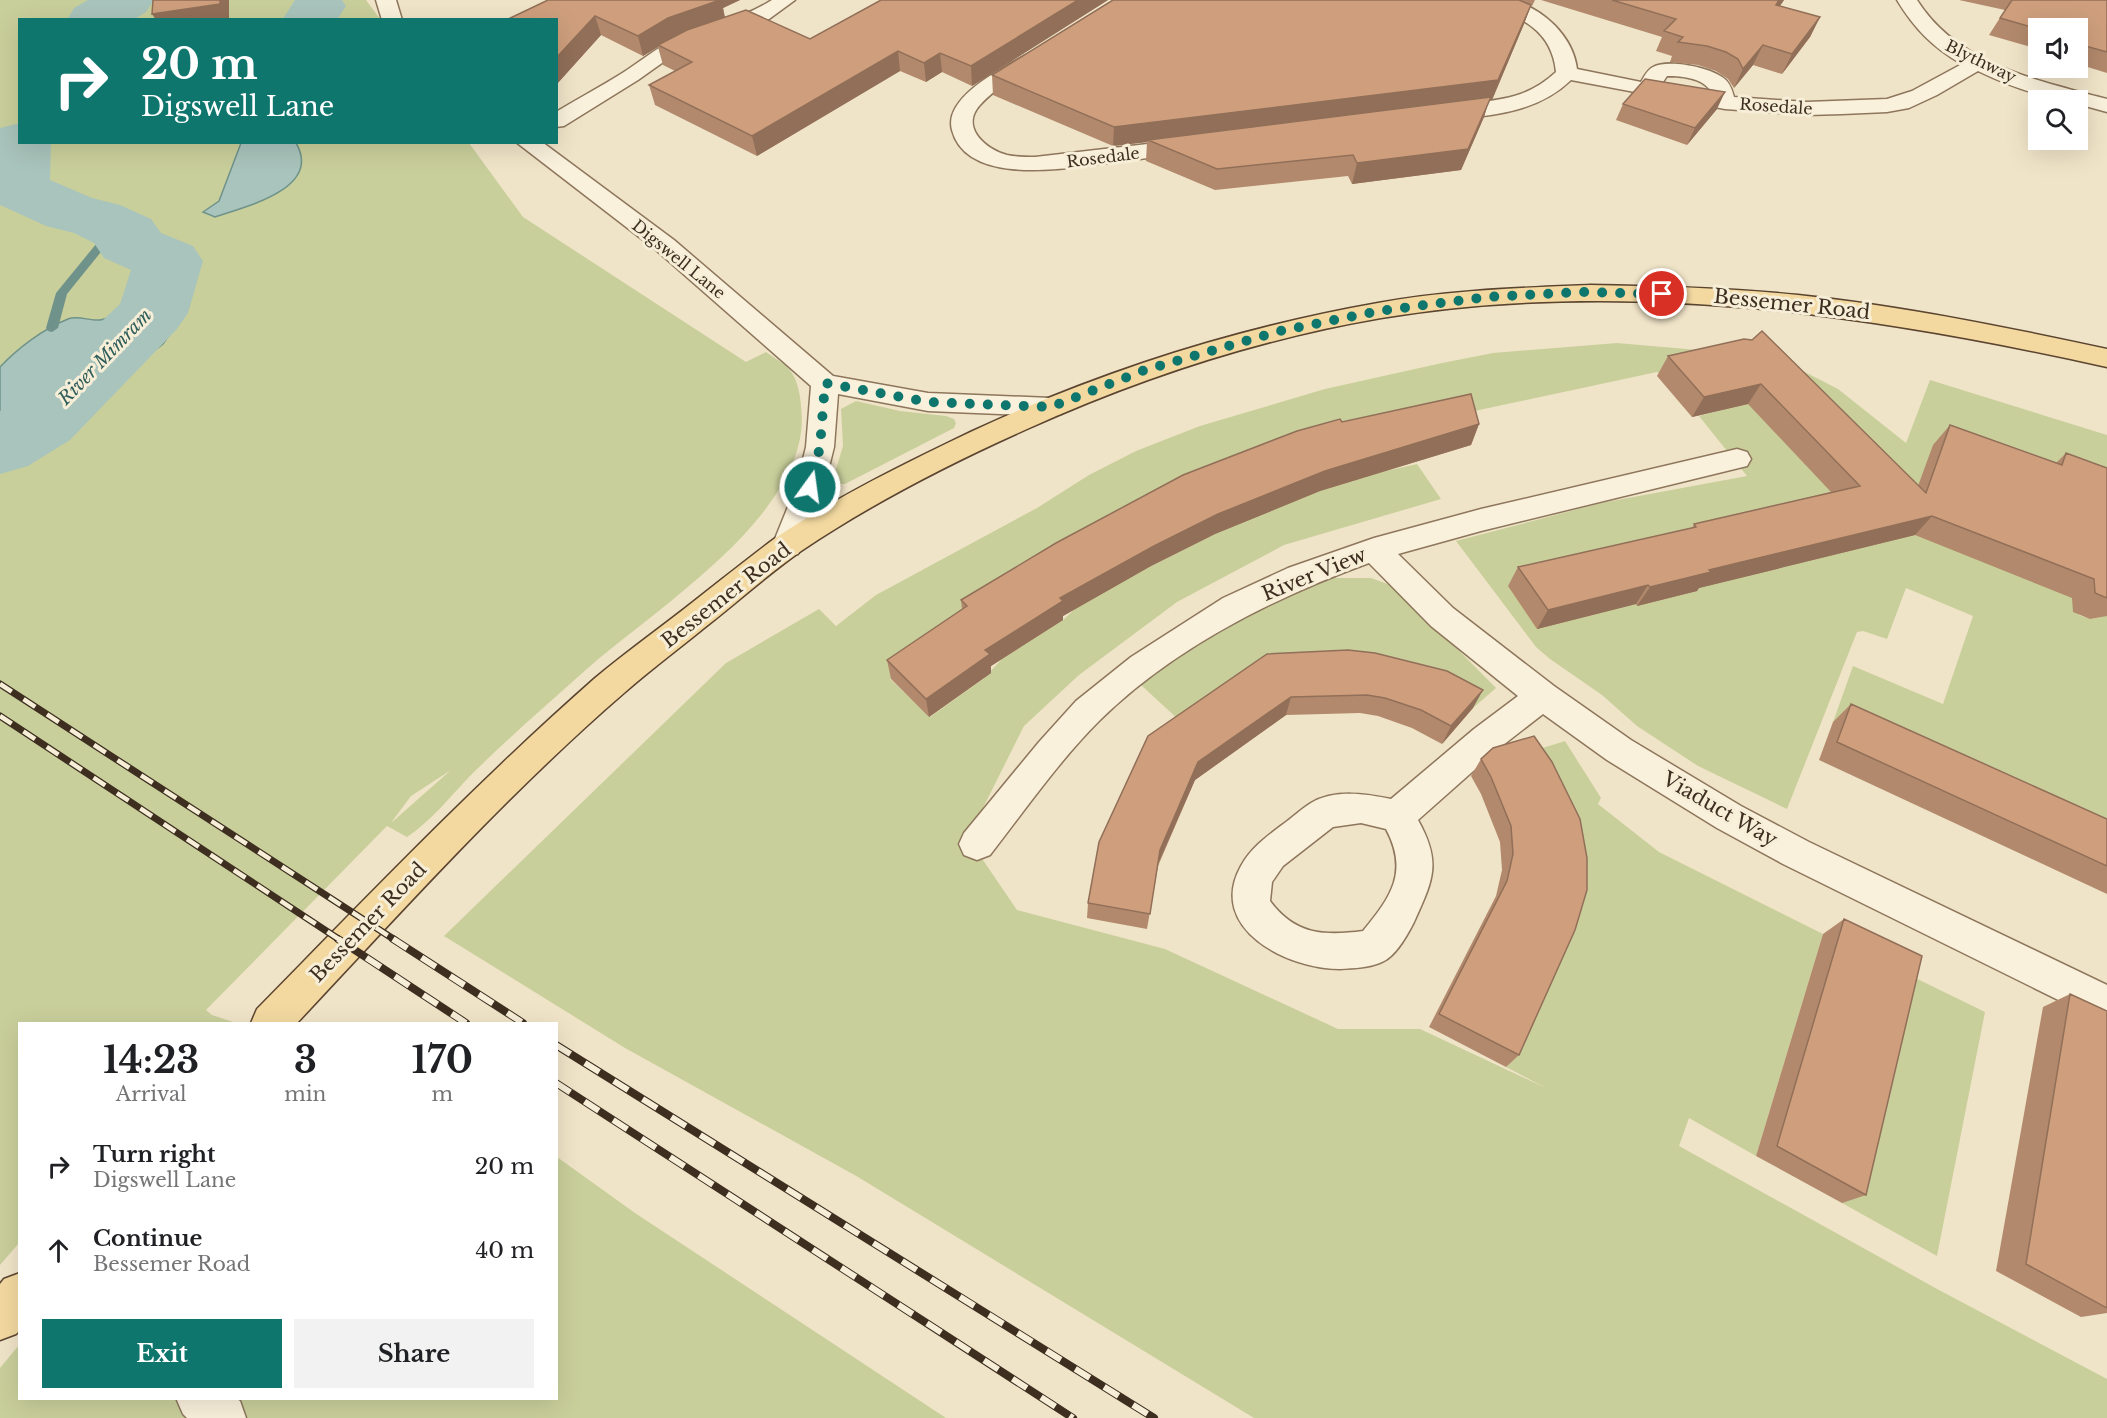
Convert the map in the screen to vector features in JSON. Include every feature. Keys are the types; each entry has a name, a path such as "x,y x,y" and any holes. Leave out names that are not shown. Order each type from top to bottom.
{"main road":[{"name":"Bessemer Road","path":"272,1022 416,871 599,694 787,546 915,471 1051,407 1145,370 1280,331 1379,311 1487,297 1581,292 1702,295 1833,306 1932,320 2107,358"},
{"path":"0,1318 18,1296"}],"street":[{"path":"386,0 391,18"},
{"path":"558,120 631,76 662,54 684,43 737,26 762,15 785,0"},
{"path":"1419,117 1517,104 1554,88 1567,73 1567,57 1557,38 1541,23 1525,13 1492,0"},
{"name":"Blythway","path":"1907,0 1912,12 1929,32 1949,48 2013,78 2107,106"},
{"name":"Rosedale","path":"1047,49 980,92 970,103 963,115 961,129 969,142 983,153 1002,160 1054,163 1207,144"},
{"name":"Rosedale","path":"1567,73 1725,103 1823,109 1901,103 1925,93 1978,63"},
{"name":"Digswell Lane","path":"530,144 664,244 825,383"},
{"path":"787,546 810,487 820,447 825,383 928,402 1051,407"},
{"name":"River View","path":"977,844 1051,752 1088,711 1142,666 1234,607 1299,576 1374,549 1481,520 1737,459"},
{"name":"Viaduct Way","path":"1374,549 1442,618 1542,696 1619,750 1729,817 1796,853 2107,1005"},
{"path":"1397,816 1486,739 1542,696"},
{"path":"1361,808 1397,816 1414,847 1413,884 1396,919 1372,948 1339,952 1302,947 1270,929 1251,905 1254,877 1270,855 1325,813 1361,808"},
{"path":"201,1400 223,1418"}],"green space":[{"path":"0,0 111,0 109,13 132,0 366,0 379,18 18,18 18,144 470,144 523,217 746,362 766,352 786,366 794,376 800,396 798,446 782,485 755,522 722,557 537,713 482,764 416,831 407,837 387,826 206,1010 212,1015 233,1022 18,1022 18,1244 0,1265","holes":["451,770 391,823 411,796"]},
{"path":"1617,343 1733,353 1797,368 1838,389 1906,443 1930,380 2107,435 2107,509 2073,599 2079,615 2083,617 2097,618 2107,612 2107,847 1833,722 1853,666 1943,704 1973,616 1906,588 1887,639 1863,631 1857,632 1787,809 1698,766 1637,726 1602,695 1536,647 1456,541 1601,503 1747,476 1699,416 1722,410 1657,372 1451,416 952,636 890,679 930,717 983,679 1002,659 1063,620 1076,608 1149,567 1208,537 1301,497 1377,473 1417,464 1441,499 1284,545 1177,602 1079,675 1024,726 968,838 1017,910 1165,949 1338,1029 1420,1029 1546,1088 1506,1067 1562,945 1523,754 1565,741 1601,798 1598,804 1659,852 1823,934 1756,1156 1689,1118 1679,1146 1939,1290 2107,1379 2107,1418 1254,1418 858,1177 625,1048 444,936 726,663 819,609 836,626 876,595 1037,508 1089,475 1136,451 1200,426 1325,389 1442,363 1493,353"},
{"path":"856,401 900,411 946,416 954,419 956,423 954,428 845,484 839,484 833,479 843,446 841,409"},
{"path":"1328,578 1371,578 1396,587 1496,688 1473,708 1438,690 1180,721 1141,685 1197,644 1259,606"},
{"path":"1899,970 1985,1012 1937,1256 1842,1203"},
{"path":"558,1158 635,1213 946,1418 0,1418 0,1368 18,1346 18,1400 558,1400"}],"water":[{"path":"241,144 296,144 301,159 299,173 290,184 276,194 244,208 215,217 203,212 219,201"},
{"path":"168,260 181,265 188,276 189,306 163,344 103,390 0,457 0,367 31,340 59,323 75,318 100,320 119,312 138,296"}],"building":[{"path":"153,0 220,0 220,4 152,14"},
{"path":"548,0 720,0 668,18 638,36 595,16 558,56 558,18 510,18"},
{"path":"881,0 1078,0 971,66 940,53 924,63 898,51 752,136 649,85 692,62 658,45 687,30 746,10 810,39"},
{"path":"1113,0 1519,0 1531,5 1498,80 1114,127 992,75"},
{"path":"1612,0 1779,0 1776,5 1820,17 1792,54 1763,45 1743,69 1738,59 1726,52 1707,46 1678,42 1683,37 1664,31 1676,19"},
{"path":"2012,0 2107,0 2107,52 2088,47 2088,18 2028,18 2028,26 2000,18"},
{"path":"1645,79 1725,92 1695,128 1623,104"},
{"path":"1491,97 1468,149 1357,163 1353,155 1217,169 1148,140"},
{"path":"1762,331 1926,493 1950,425 2062,465 2066,453 2107,468 2107,598 2095,593 2094,579 1932,516 1709,570 1711,572 1650,587 1648,585 1548,610 1518,567 1696,527 1694,524 1860,486 1761,384 1704,397 1668,356 1744,339 1752,340"},
{"path":"1471,394 1479,424 1325,471 1218,514 1060,598 1063,601 985,650 990,654 926,699 887,660 967,606 961,600 1056,543 1183,475 1297,431 1340,419 1342,422"},
{"path":"1348,650 1375,653 1447,671 1483,690 1451,726 1421,710 1385,698 1367,695 1291,697 1198,762 1160,850 1150,914 1088,903 1099,842 1148,736 1267,654"},
{"path":"1851,704 2107,819 2107,866 1837,742"},
{"path":"1534,736 1552,762 1580,819 1587,858 1587,890 1575,930 1519,1055 1439,1014 1507,881 1513,854 1511,826 1481,759 1493,748"},
{"path":"1844,919 1922,956 1866,1195 1777,1146"},
{"path":"2070,994 2107,1011 2107,1308 2026,1264"}],"waterway":[{"name":"River Mimram","path":"97,18 127,0"},
{"name":"River Mimram","path":"310,18 319,6"},
{"name":"River Mimram","path":"0,446 43,421 152,313 169,261 128,244 127,233 97,219 69,212 17,189 20,144"},
{"path":"52,328 62,293 105,240 127,233"}],"railway":[{"path":"0,684 395,940"},
{"path":"0,716 340,940"},
{"path":"338,939 464,1022"},
{"path":"393,939 521,1022"},
{"path":"558,1046 1154,1418"},
{"path":"558,1084 1073,1418"}],"route":[{"path":"810,487 820,447 825,383 928,402 1051,407 1145,370 1280,331 1379,311 1487,297 1581,292 1662,294"}]}
